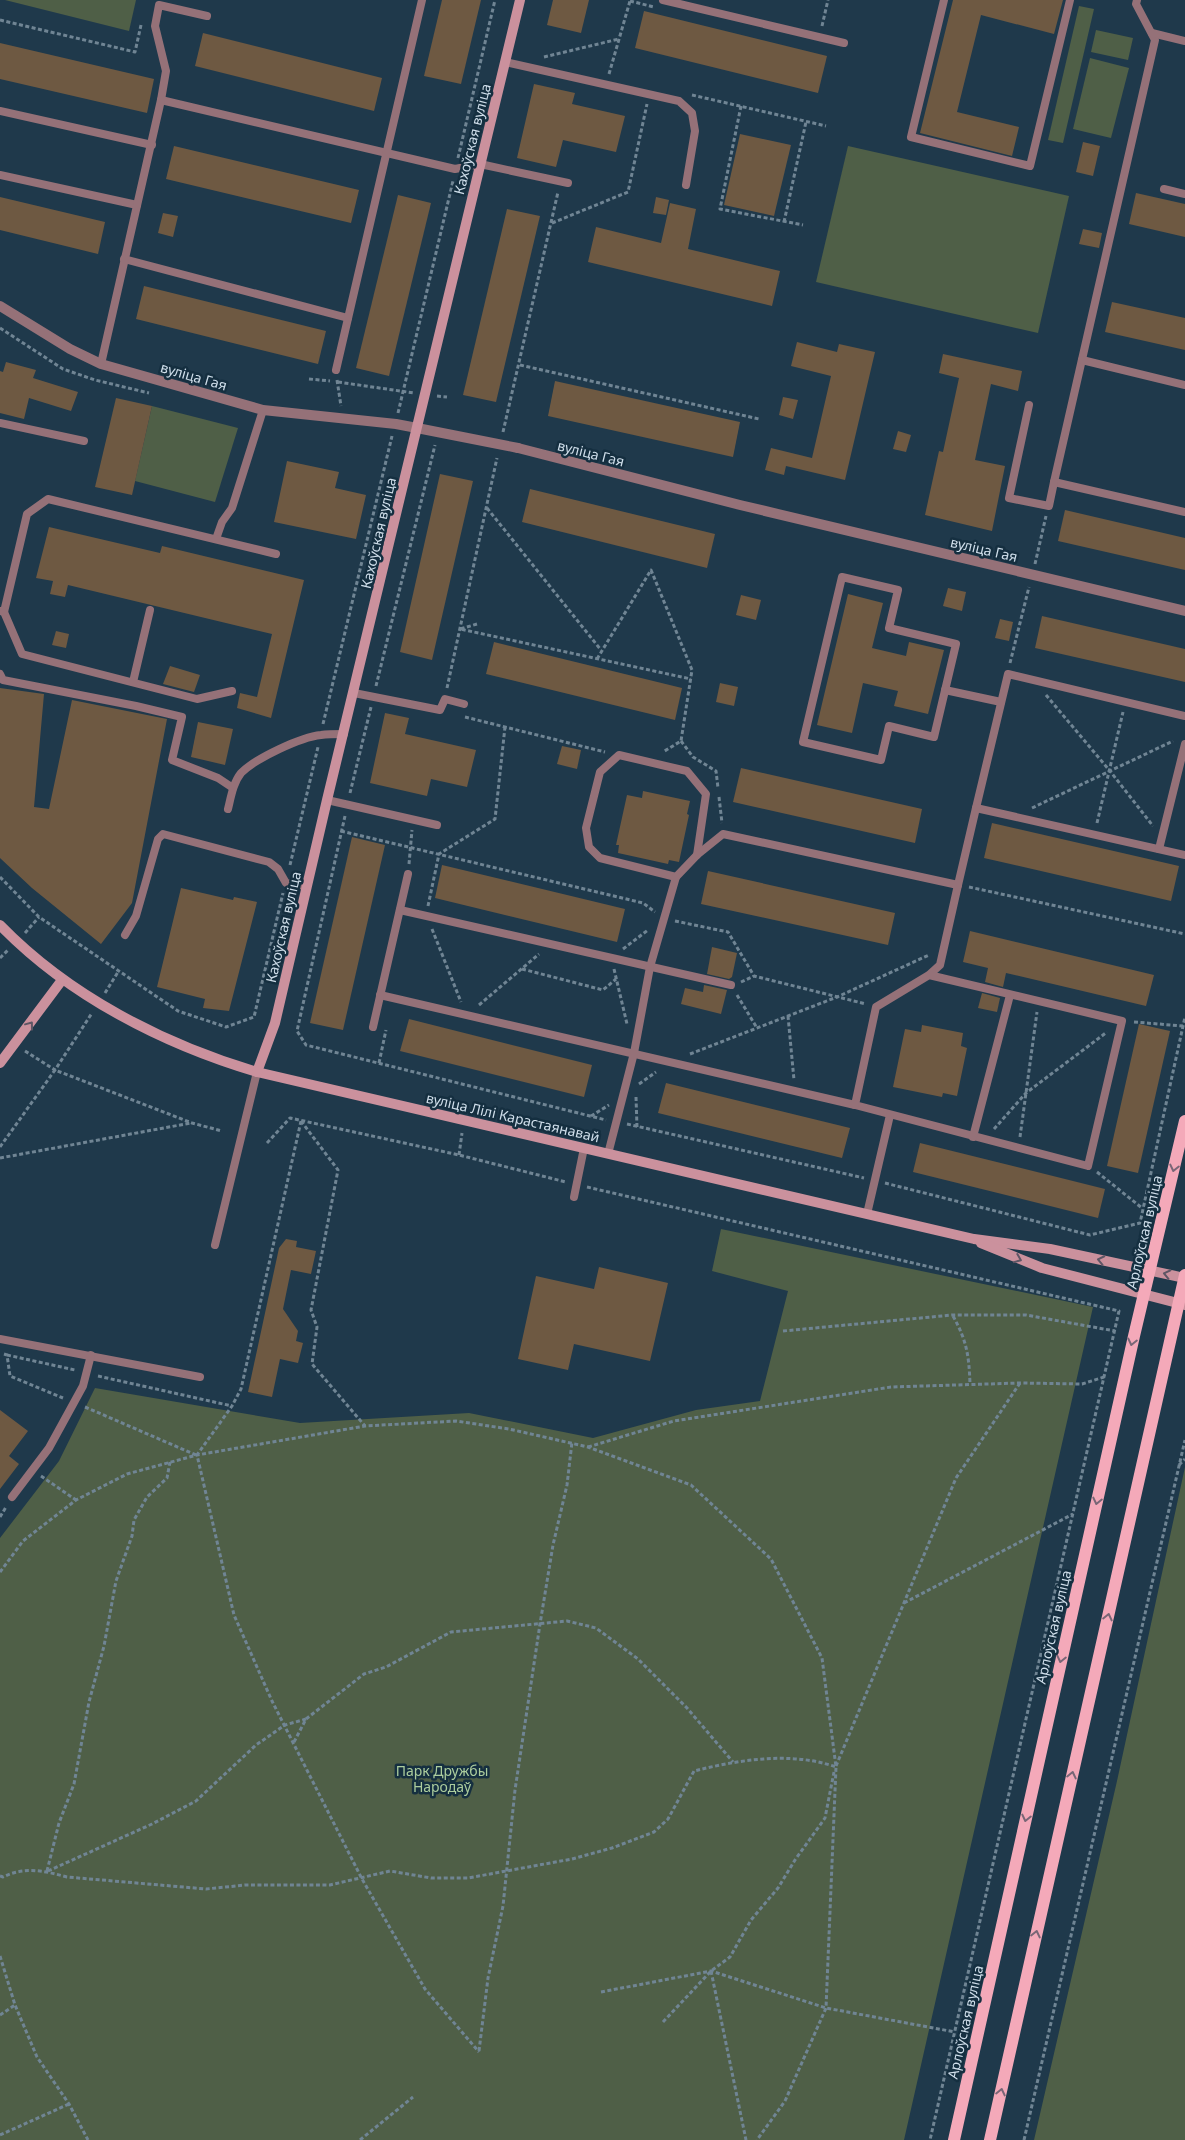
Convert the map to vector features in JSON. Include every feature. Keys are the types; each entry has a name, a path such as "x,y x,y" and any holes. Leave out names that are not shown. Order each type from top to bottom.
{"main road":[{"name":"Кахоўская вуліца","path":"257,1072 275,1023 306,886 520,0"},
{"name":"вуліца Лілі Карастаянавай","path":"0,924 16,942 62,980 100,1002 166,1039 218,1060 257,1072 974,1239 1050,1249 1185,1277"},
{"path":"0,1063 62,980"},
{"name":"Арлоўская вуліца","path":"954,2140 1149,1270 1185,1120"},
{"name":"вуліца Лілі Карастаянавай","path":"974,1239 1042,1268 1182,1304"},
{"path":"990,2140 1182,1304 1185,1277"}],"street":[{"name":"вуліца Гая","path":"0,306 70,349 100,364 262,410 396,424 518,448 740,505 1185,611"}],"lane":[{"path":"336,370 422,0"},
{"path":"663,0 844,43"},
{"path":"944,0 911,137 1030,166 1070,0"},
{"path":"1029,405 1009,498 1048,506 1155,40 1136,4 1137,0"},
{"path":"100,364 152,145 166,71 155,26 159,5 207,16"},
{"path":"1152,33 1185,41"},
{"path":"505,62 679,101 692,113 695,131 686,185"},
{"path":"161,100 455,169 480,164 568,183"},
{"path":"0,111 152,145"},
{"path":"0,175 137,206"},
{"path":"1164,189 1185,194"},
{"path":"124,260 348,318"},
{"path":"1082,360 1185,385"},
{"path":"216,539 222,522 232,508 262,410"},
{"path":"0,423 84,441"},
{"path":"1054,482 1185,512"},
{"path":"232,691 197,699 22,654 2,612 28,514 48,499 276,554"},
{"path":"842,577 898,590 889,628 956,644 945,690 934,737 889,726 881,760 803,742 842,577"},
{"path":"133,682 150,610"},
{"path":"0,674 3,680 182,717 172,760 218,778 233,788"},
{"path":"855,1105 876,1007 929,975 940,966 1008,674 1185,716"},
{"path":"945,690 1001,702"},
{"path":"354,693 440,710 445,698 464,704"},
{"path":"228,809 233,788 241,774 255,763 304,738 344,734"},
{"path":"1159,849 1185,744"},
{"path":"676,878 600,858 589,847 586,828 600,772 618,755 687,771 706,794 697,855"},
{"path":"327,800 437,825"},
{"path":"976,808 1185,855"},
{"path":"125,935 136,916 158,839 163,834 269,862 278,869 286,883 306,886"},
{"path":"608,1154 634,1054 650,967 676,878 697,855 723,834 958,885"},
{"path":"373,1028 408,874"},
{"path":"400,910 732,985"},
{"path":"380,995 855,1105 1088,1166 1122,1021 929,975"},
{"path":"973,1136 1010,995"},
{"path":"215,1245 257,1072"},
{"path":"868,1214 890,1115"},
{"path":"574,1197 584,1148"},
{"path":"0,1339 200,1377"},
{"path":"12,1497 49,1448 83,1386 90,1355"}],"path":[{"path":"0,877 39,917 178,1011 226,1027 254,1017 496,0"},
{"path":"606,84 630,0"},
{"path":"819,37 828,0"},
{"path":"0,20 135,52 143,17"},
{"path":"551,223 628,192 649,94"},
{"path":"741,106 720,209 803,225"},
{"path":"784,222 806,122"},
{"path":"520,365 759,419"},
{"path":"336,370 341,407"},
{"path":"309,379 446,397"},
{"path":"438,433 347,804 296,1031 306,1045 615,1122 875,1181 1090,1235 1140,1223 1185,1017"},
{"path":"1008,674 1048,506"},
{"path":"486,507 601,650"},
{"path":"597,659 651,570 692,670 681,741 648,762"},
{"path":"478,624 460,629 691,679"},
{"path":"1032,680 1110,771 1162,838"},
{"path":"1094,834 1125,702"},
{"path":"440,710 618,755"},
{"path":"505,727 495,819 439,854 426,916 467,1016 551,944"},
{"path":"1014,816 1177,740"},
{"path":"408,874 413,820"},
{"path":"341,831 643,903 664,918"},
{"path":"958,885 1185,934"},
{"path":"591,1116 670,1062 837,997 944,949"},
{"path":"522,969 603,990 616,979"},
{"path":"0,1147 55,1070 118,972"},
{"path":"754,976 732,985 757,1028"},
{"path":"1019,1148 1038,1001"},
{"path":"788,1016 795,1091"},
{"path":"985,1140 1026,1093 1122,1021 1183,1026"},
{"path":"379,1064 387,1026"},
{"path":"55,1070 192,1123 222,1131"},
{"path":"636,1095 637,1127"},
{"path":"268,1142 290,1118 459,1155 576,1185 1119,1311 930,2140"},
{"path":"459,1155 464,1120"},
{"path":"301,1121 241,1389 232,1406 197,1455 234,1615 285,1725 362,1879 425,1989 479,2052 507,1869 515,1790 540,1624 553,1545 567,1485 572,1442"},
{"path":"301,1121 338,1170 310,1310 317,1328 312,1364 365,1426"},
{"path":"0,1158 192,1123"},
{"path":"1088,1166 1142,1208"},
{"path":"783,1331 952,1315 1026,1315 1115,1331"},
{"path":"952,1315 964,1336 968,1351 970,1384"},
{"path":"0,1353 232,1406"},
{"path":"8,1355 10,1376 197,1455"},
{"path":"588,1447 674,1422 892,1387 1020,1383 1082,1384 1105,1377"},
{"path":"663,2022 711,1971 730,1956 751,1920 778,1888 825,1818 836,1767 956,1478 1020,1383"},
{"path":"0,1572 23,1541 76,1500 128,1474 197,1455 365,1426 456,1421 509,1429 572,1442 691,1485 771,1560 822,1658 836,1767 826,2008 785,2101 757,2140"},
{"path":"1024,2140 1185,1440"},
{"path":"1179,1465 1185,1459"},
{"path":"47,1871 59,1823 74,1784 89,1702 104,1646 116,1581 132,1536 134,1520 147,1497 167,1478 170,1462"},
{"path":"32,1470 76,1500"},
{"path":"904,1603 1073,1514"},
{"path":"47,1871 152,1824 196,1801 256,1745 285,1725 306,1719 364,1674 386,1668 421,1646 451,1632 567,1621 596,1628 638,1659 687,1708 733,1762"},
{"path":"294,1742 306,1719"},
{"path":"0,1876 3,1877 24,1870 47,1871 67,1877 206,1889 245,1885 330,1885 390,1871 431,1878 468,1878 507,1869 572,1859 612,1848 654,1832 668,1819 694,1771 733,1762 772,1758 823,1762 836,1767"},
{"path":"0,1956 15,2005 37,2057 69,2104 88,2140"},
{"path":"0,1971 5,1976"},
{"path":"601,1992 711,1971 826,2008 955,2032"},
{"path":"711,1971 746,2140"},
{"path":"0,2015 15,2005"},
{"path":"360,2140 413,2097"},
{"path":"0,2135 69,2104"}],"green space":[{"path":"5,0 136,0 129,31"},
{"path":"1079,6 1094,9 1063,143 1048,140"},
{"path":"1096,30 1133,38 1128,60 1091,52"},
{"path":"1090,58 1129,68 1111,138 1073,129"},
{"path":"848,146 1069,196 1038,333 816,282"},
{"path":"152,406 238,428 215,502 135,481"},
{"name":"Парк Дружбы Народаў","path":"721,1229 1093,1307 904,2140 0,2140 0,1538 59,1461 95,1388 300,1423 469,1413 593,1438 696,1410 760,1401 788,1291 712,1271"},
{"path":"1185,1467 1185,2140 1034,2140 1117,1781"}],"building":[{"path":"442,0 481,0 461,84 424,76"},
{"path":"553,0 589,0 581,33 547,25"},
{"path":"953,0 1063,0 1054,34 981,15 957,112 1019,127 1012,156 920,133"},
{"path":"644,11 827,56 818,93 635,48"},
{"path":"203,33 382,78 374,111 195,66"},
{"path":"0,43 154,79 147,113 0,79"},
{"path":"534,84 575,93 572,104 625,116 616,152 563,140 556,167 517,158"},
{"path":"740,134 791,145 774,216 724,205"},
{"path":"1083,142 1100,146 1093,176 1076,172"},
{"path":"174,146 359,190 351,223 166,179"},
{"path":"1136,193 1185,204 1185,237 1129,224"},
{"path":"398,195 431,203 389,376 356,368"},
{"path":"0,197 105,222 98,254 0,230"},
{"path":"656,197 669,200 666,215 653,213"},
{"path":"670,203 696,209 688,249 780,271 772,306 588,262 596,227 661,243"},
{"path":"507,209 540,216 496,402 463,395"},
{"path":"163,213 178,216 173,237 158,233"},
{"path":"1083,229 1102,233 1099,248 1079,244"},
{"path":"144,286 326,331 318,364 136,319"},
{"path":"1112,302 1185,318 1185,350 1105,332"},
{"path":"797,342 837,352 839,344 875,352 845,480 786,466 784,475 765,470 771,448 812,458 831,376 791,366"},
{"path":"943,354 1022,371 1018,391 991,384 975,460 1005,466 992,531 925,515 939,451 943,452 959,378 939,373"},
{"path":"6,362 36,370 33,378 78,392 71,411 29,398 24,419 0,413 0,371 3,372"},
{"path":"555,381 740,422 733,457 548,416"},
{"path":"783,397 798,400 793,419 779,415"},
{"path":"116,398 152,406 132,495 95,487"},
{"path":"898,431 911,435 906,452 893,449"},
{"path":"287,461 339,472 335,488 366,495 356,539 274,522"},
{"path":"440,474 473,481 432,660 400,652"},
{"path":"530,489 715,534 707,568 522,522"},
{"path":"1065,510 1185,538 1185,570 1058,541"},
{"path":"49,527 160,553 162,546 304,580 271,718 237,708 240,693 257,697 272,634 68,585 65,597 50,594 53,581 36,578"},
{"path":"948,588 966,592 962,611 943,606"},
{"path":"848,594 883,603 872,648 906,656 909,642 944,650 928,714 894,706 898,691 863,683 852,733 817,725"},
{"path":"741,595 761,600 756,620 736,615"},
{"path":"1042,616 1185,649 1185,682 1035,648"},
{"path":"1000,619 1013,622 1009,641 995,638"},
{"path":"56,631 69,634 66,648 52,645"},
{"path":"494,642 682,688 675,720 486,674"},
{"path":"170,666 200,675 194,692 163,684"},
{"path":"720,683 738,687 734,706 716,702"},
{"path":"0,688 44,694 34,807 49,809 72,700 167,719 132,903 101,944 32,888 0,858"},
{"path":"385,713 409,718 405,734 476,750 467,787 431,779 427,796 370,783"},
{"path":"198,722 233,729 225,765 191,757"},
{"path":"562,746 581,750 577,769 557,764"},
{"path":"741,768 922,809 915,843 733,802"},
{"path":"643,791 690,801 687,814 689,815 679,862 669,860 668,864 618,853 619,845 616,845 627,795 642,798"},
{"path":"992,823 1179,866 1171,901 984,858"},
{"path":"352,837 385,845 343,1030 310,1023"},
{"path":"442,865 625,909 617,942 435,898"},
{"path":"708,871 895,913 888,945 701,904"},
{"path":"181,888 233,900 234,897 257,902 229,1011 203,1008 205,999 157,987"},
{"path":"970,931 1154,975 1146,1006 1006,973 1003,987 985,982 988,968 963,962"},
{"path":"712,947 737,953 732,977 729,979 707,974"},
{"path":"704,985 727,990 721,1014 681,1004 685,988 703,992"},
{"path":"982,993 1000,998 997,1012 978,1008"},
{"path":"409,1019 592,1065 584,1097 400,1051"},
{"path":"1139,1024 1170,1031 1138,1173 1107,1166"},
{"path":"922,1025 963,1033 961,1046 967,1048 957,1096 943,1093 942,1097 893,1087 905,1029 921,1032"},
{"path":"666,1083 850,1128 842,1158 658,1113"},
{"path":"920,1143 1105,1189 1098,1218 913,1172"},
{"path":"286,1239 297,1241 296,1247 316,1251 311,1274 291,1270 283,1309 298,1331 296,1341 303,1343 298,1363 280,1359 272,1397 248,1392 279,1248"},
{"path":"599,1267 668,1283 650,1361 574,1344 568,1370 518,1359 536,1276 594,1289"},
{"path":"0,1410 28,1431 9,1456 19,1464 0,1489"}]}
